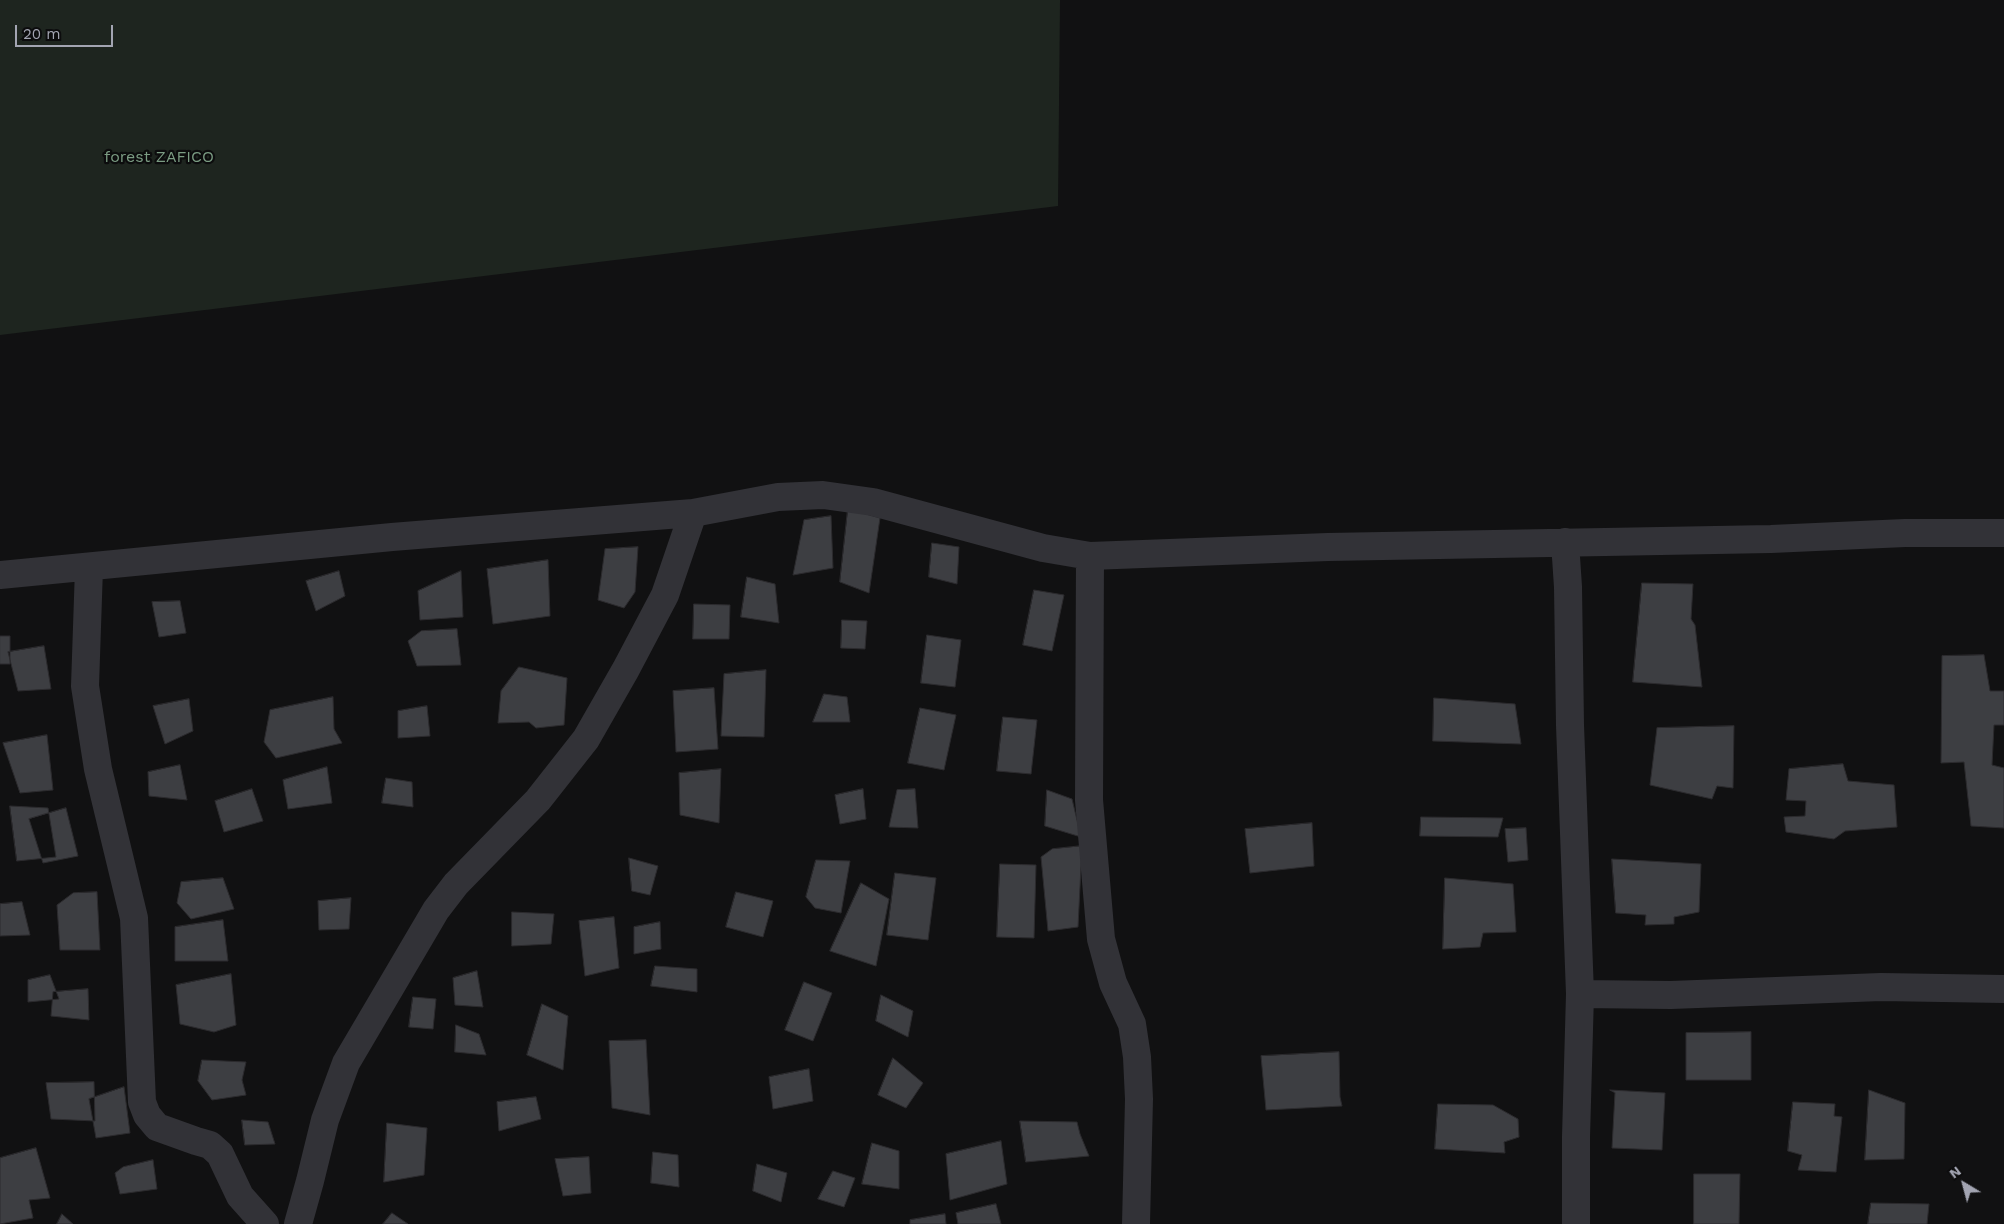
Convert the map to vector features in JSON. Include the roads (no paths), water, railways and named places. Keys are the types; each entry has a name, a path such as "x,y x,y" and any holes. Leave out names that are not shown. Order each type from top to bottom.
{"street":[{"path":"0,575 89,568 383,538 693,513 778,497 823,495 873,502 1043,548 1090,556 1328,547 1772,539 1905,533 2004,532"},
{"path":"298,1224 325,1120 346,1063 436,910 456,884 538,800 586,739 665,595 693,513"},
{"path":"1565,542 1568,587 1570,725 1580,994 1576,1137 1576,1224"},
{"path":"1090,556 1089,800 1101,939 1113,983 1132,1024 1137,1057 1139,1099 1136,1224"},
{"path":"89,568 85,686 98,768 134,918 142,1102 147,1115 157,1127 210,1144 220,1154 240,1196 265,1224"},
{"path":"1580,994 1671,995 1881,988 2004,988"}],"park label":[{"name":"forest ZAFICO","path":"159,157"}]}
